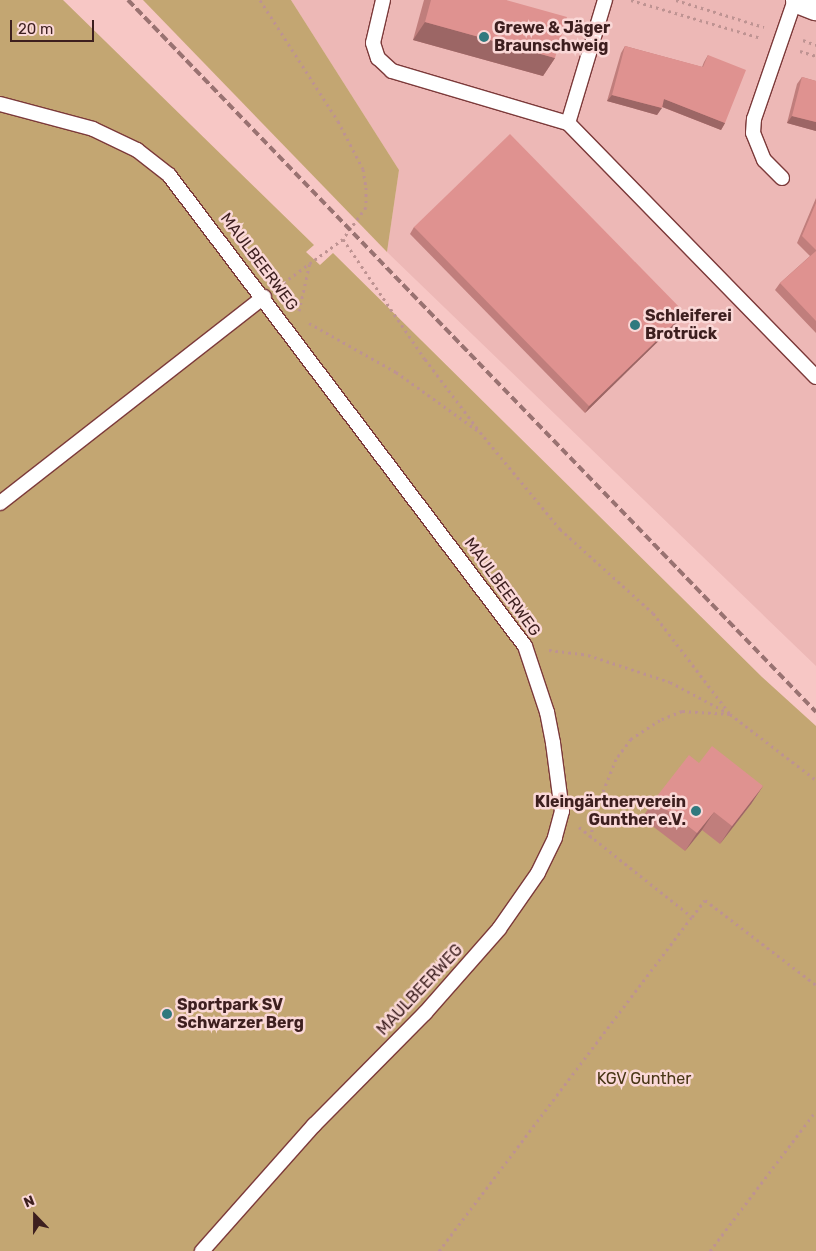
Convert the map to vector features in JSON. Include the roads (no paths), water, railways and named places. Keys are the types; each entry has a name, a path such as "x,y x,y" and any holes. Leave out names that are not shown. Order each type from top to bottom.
{"street":[{"path":"800,0 816,6"}],"lane":[{"path":"383,0 373,43 378,58 392,71 568,123 816,377"},
{"path":"568,123 605,0"},
{"path":"782,178 764,160 753,133 754,119 795,0"},
{"name":"MAULBEERWEG","path":"0,104 93,130 137,150 169,175 264,297 525,646 547,712 562,812 555,838 538,873 499,928 425,1013 314,1125 202,1251"},
{"path":"0,502 264,297"}],"railway":[{"path":"128,0 816,712"}],"place":[{"name":"Grewe & Jäger Braunschweig","path":"484,37"},
{"name":"Schleiferei Brotrück","path":"635,325"},
{"name":"Kleingärtnerverein Gunther e.V.","path":"696,811"},
{"name":"Sportpark SV Schwarzer Berg","path":"167,1014"}],"park label":[{"name":"KGV Gunther","path":"644,1079"}]}
